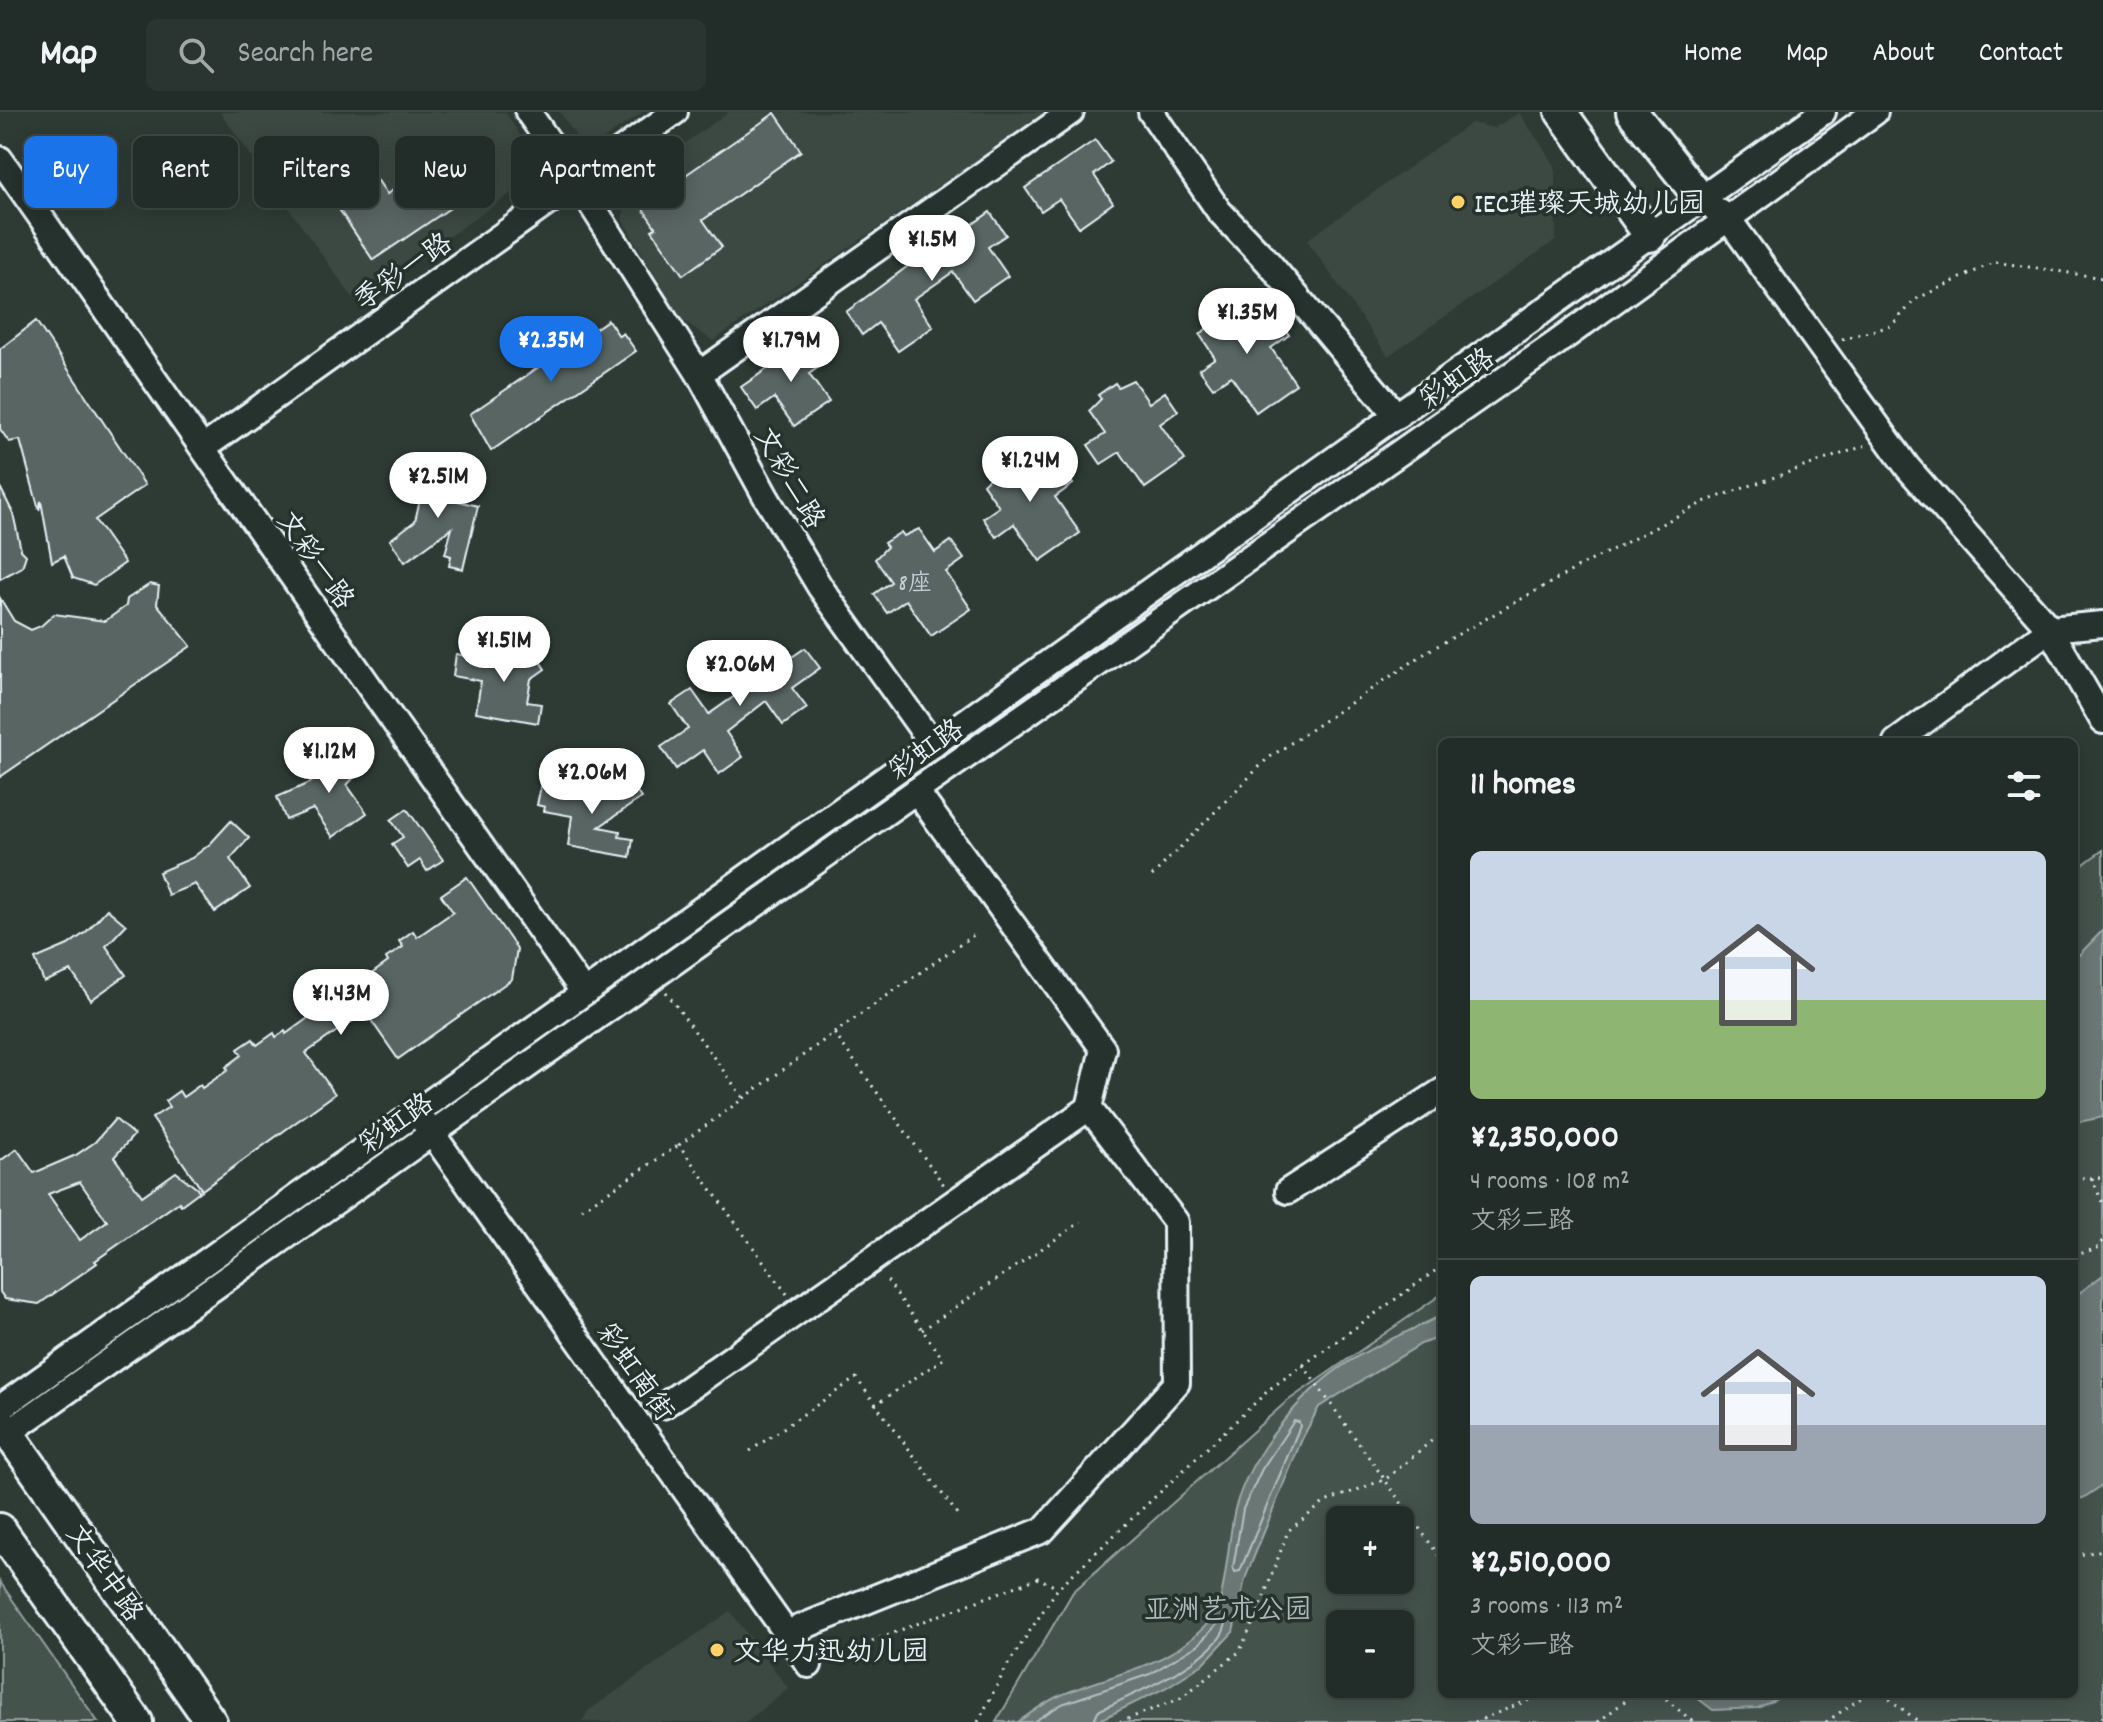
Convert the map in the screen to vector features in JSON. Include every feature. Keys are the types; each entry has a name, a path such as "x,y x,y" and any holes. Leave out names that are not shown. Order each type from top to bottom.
{"main road":[{"path":"1561,112 1650,236"},
{"path":"1632,112 1700,198"},
{"name":"文华中路","path":"3,1421 211,1722"},
{"path":"0,1529 137,1722"}],"street":[{"name":"文彩二路","path":"528,112 545,136"},
{"name":"季彩一路","path":"641,136 675,112"},
{"path":"699,374 1071,112"},
{"path":"1151,112 1219,211 1268,262 1397,416"},
{"name":"彩虹路","path":"3,1421 417,1112 1823,112"},
{"name":"彩虹路","path":"3,1421 432,1133 1555,344 1875,112"},
{"name":"文彩一路","path":"0,159 584,993"},
{"path":"1700,198 1819,345 1908,468 2050,629 2103,721"},
{"name":"季彩一路","path":"203,448 540,208"},
{"name":"文彩二路","path":"594,208 699,374 766,497 820,587 933,745"},
{"path":"1650,236 1719,223"},
{"path":"1901,738 2050,629 2103,624"},
{"path":"663,1406 1089,1108 1103,1049 916,791"},
{"path":"1288,1191 1438,1094"},
{"path":"787,1633 1043,1530 1177,1383 1176,1222 1089,1108"},
{"name":"彩虹南街","path":"417,1112 809,1665"}],"path":[{"path":"1819,345 1891,326 1916,299 1995,262 2103,278"},
{"path":"1152,876 1267,759 1430,650 1706,501 1887,439"},
{"path":"582,1209 745,1099 975,934"},
{"path":"655,976 745,1099"},
{"path":"834,1033 956,1201"},
{"path":"679,1145 799,1311"},
{"path":"2078,1178 2103,1178"},
{"path":"2092,1178 2103,1204"},
{"path":"922,1330 1081,1222"},
{"path":"2078,1255 2100,1247 2103,1241"},
{"path":"872,1260 943,1359 874,1405"},
{"path":"978,1722 1007,1666 1058,1588 1271,1388 1438,1269"},
{"path":"1303,1365 1438,1554"},
{"path":"750,1451 856,1378 958,1515"},
{"path":"1120,1722 1181,1698 1239,1652 1257,1615 1288,1531 1325,1502 1386,1479 1438,1435"},
{"path":"2078,1555 2103,1550"},
{"path":"809,1665 1038,1578 1058,1588"},
{"path":"1475,1722 1529,1698"},
{"path":"1598,1722 1629,1698"},
{"path":"1665,1698 1693,1722"},
{"path":"1826,1722 1861,1698"},
{"path":"1888,1698 1919,1722"},
{"path":"2095,1722 2103,1717"}],"shaded area":[{"path":"220,112 505,112 521,136 511,136 511,194 495,205 495,136 395,136 395,208 490,208 355,301 289,208 379,208 379,136 254,136 254,160"},
{"path":"560,112 643,112 608,136 576,136"},
{"path":"729,112 1047,112 713,341 680,318 622,219 625,208 684,208 684,144"},
{"name":"IEC璀璨天城幼儿园","path":"1519,113 1555,165 1556,240 1388,356 1307,240 1471,123 1494,128"},
{"name":"文华力迅幼儿园","path":"730,1611 788,1688 746,1722 582,1722 588,1711"}],"green space":[{"name":"亚洲艺术公园","path":"2103,850 2103,1722 996,1722 1073,1592 1286,1402 1438,1297 1438,1698 2078,1698 2078,868"},
{"path":"0,1582 98,1722 0,1722"}],"water":[{"path":"2103,930 2103,1117 2078,1122 2078,956"},
{"path":"2103,1275 2103,1485 2078,1499 2078,1294"},
{"path":"1438,1317 1438,1338 1421,1344 1319,1407 1302,1439 1245,1579 1233,1632 1203,1664 1167,1687 1096,1722 1018,1722 1059,1696 1162,1658 1198,1634 1218,1608 1235,1509 1254,1464 1301,1401 1340,1368"},
{"path":"1697,1698 1779,1698 1758,1708 1713,1710"}],"building":[{"path":"775,113 801,151 703,220 722,247 683,275 652,230 656,228 642,208 684,208 684,176"},
{"path":"1095,140 1111,162 1094,175 1113,203 1079,227 1059,199 1041,211 1025,188"},
{"path":"379,182 387,194 395,189 395,208 450,208 373,260 338,208 379,208"},
{"path":"990,212 1006,235 988,247 1008,276 973,300 953,272 914,299 933,327 898,351 878,323 862,335 846,312 927,252 929,255"},
{"path":"1244,304 1260,327 1276,316 1289,335 1271,348 1296,384 1256,412 1231,376 1213,388 1199,369 1215,358 1200,335 1212,323 1209,319 1226,307 1229,311"},
{"path":"608,320 619,336 623,333 636,351 491,451 470,414"},
{"path":"36,321 145,485 95,520 125,563 94,585 73,578 64,556 52,562 41,501 39,510 20,440 9,442 0,429 0,349"},
{"path":"810,339 827,361 809,374 829,402 794,426 774,398 757,410 741,387"},
{"path":"1133,380 1149,403 1165,392 1178,411 1160,424 1185,460 1145,488 1120,452 1101,464 1088,445 1105,434 1089,411 1101,399 1098,395 1115,383 1118,387"},
{"path":"1027,453 1043,476 1060,465 1073,484 1055,497 1080,533 1040,561 1014,524 996,537 983,518 999,507 983,484 995,472 992,468 1010,456 1012,460"},
{"path":"429,461 452,467 446,498 478,506 463,569 449,566 451,556 445,554 452,528 405,562 390,540 415,521"},
{"path":"0,487 13,513 21,550 26,555 22,567 0,579"},
{"path":"919,529 935,552 951,541 964,559 946,572 971,609 931,636 906,600 887,613 874,594 891,582 875,559 887,547 884,543 901,532 904,536"},
{"path":"150,584 159,586 157,604 191,646 0,777 0,598 14,621 31,630 41,626 54,614 105,621 126,606 127,599"},
{"path":"762,640 780,665 805,648 820,668 792,688 807,708 783,725 766,701 726,732 743,757 719,774 703,750 676,769 661,747 688,729 671,704 692,690 709,714 756,681 739,656"},
{"path":"528,643 545,669 531,679 527,702 541,704 538,723 476,712 481,681 453,676 456,654 521,666 512,652"},
{"path":"348,746 367,763 347,785 367,813 333,837 313,809 286,820 277,797 310,783 328,769"},
{"path":"628,779 641,798 599,827 620,831 619,837 633,839 630,857 568,846 572,816 544,811 545,807 537,805 541,785 598,797"},
{"path":"407,809 443,860 427,871 420,860 408,868 392,844 403,837 391,820"},
{"path":"231,821 249,838 230,859 250,888 215,912 195,884 168,895 159,872 192,858"},
{"path":"467,877 517,949 512,979 398,1059 366,1013 340,1029 306,1053 335,1094 202,1190 152,1118 169,1107 165,1101 179,1091 183,1097 200,1085 202,1088 228,1070 226,1067 242,1055 238,1049 253,1039 257,1045 274,1033 276,1037 285,1031 286,1034 315,1013 312,1010 329,998 325,992 340,982 344,988 360,977 363,980 388,962 386,958 403,947 399,941 413,931 417,937 453,912 441,895"},
{"path":"107,909 126,925 106,946 126,975 91,1000 71,971 44,982 35,959 68,945 86,932"},
{"path":"115,1119 134,1135 114,1157 142,1196 176,1172 200,1191 181,1205 179,1202 39,1304 5,1299 0,1292 0,1161 17,1149 34,1173 76,1155 95,1142","holes":["80,1182 107,1221 80,1240 48,1194"]}],"place":[{"name":"IEC璀璨天城幼儿园","path":"1458,202"},
{"name":"文华力迅幼儿园","path":"717,1650"}]}
